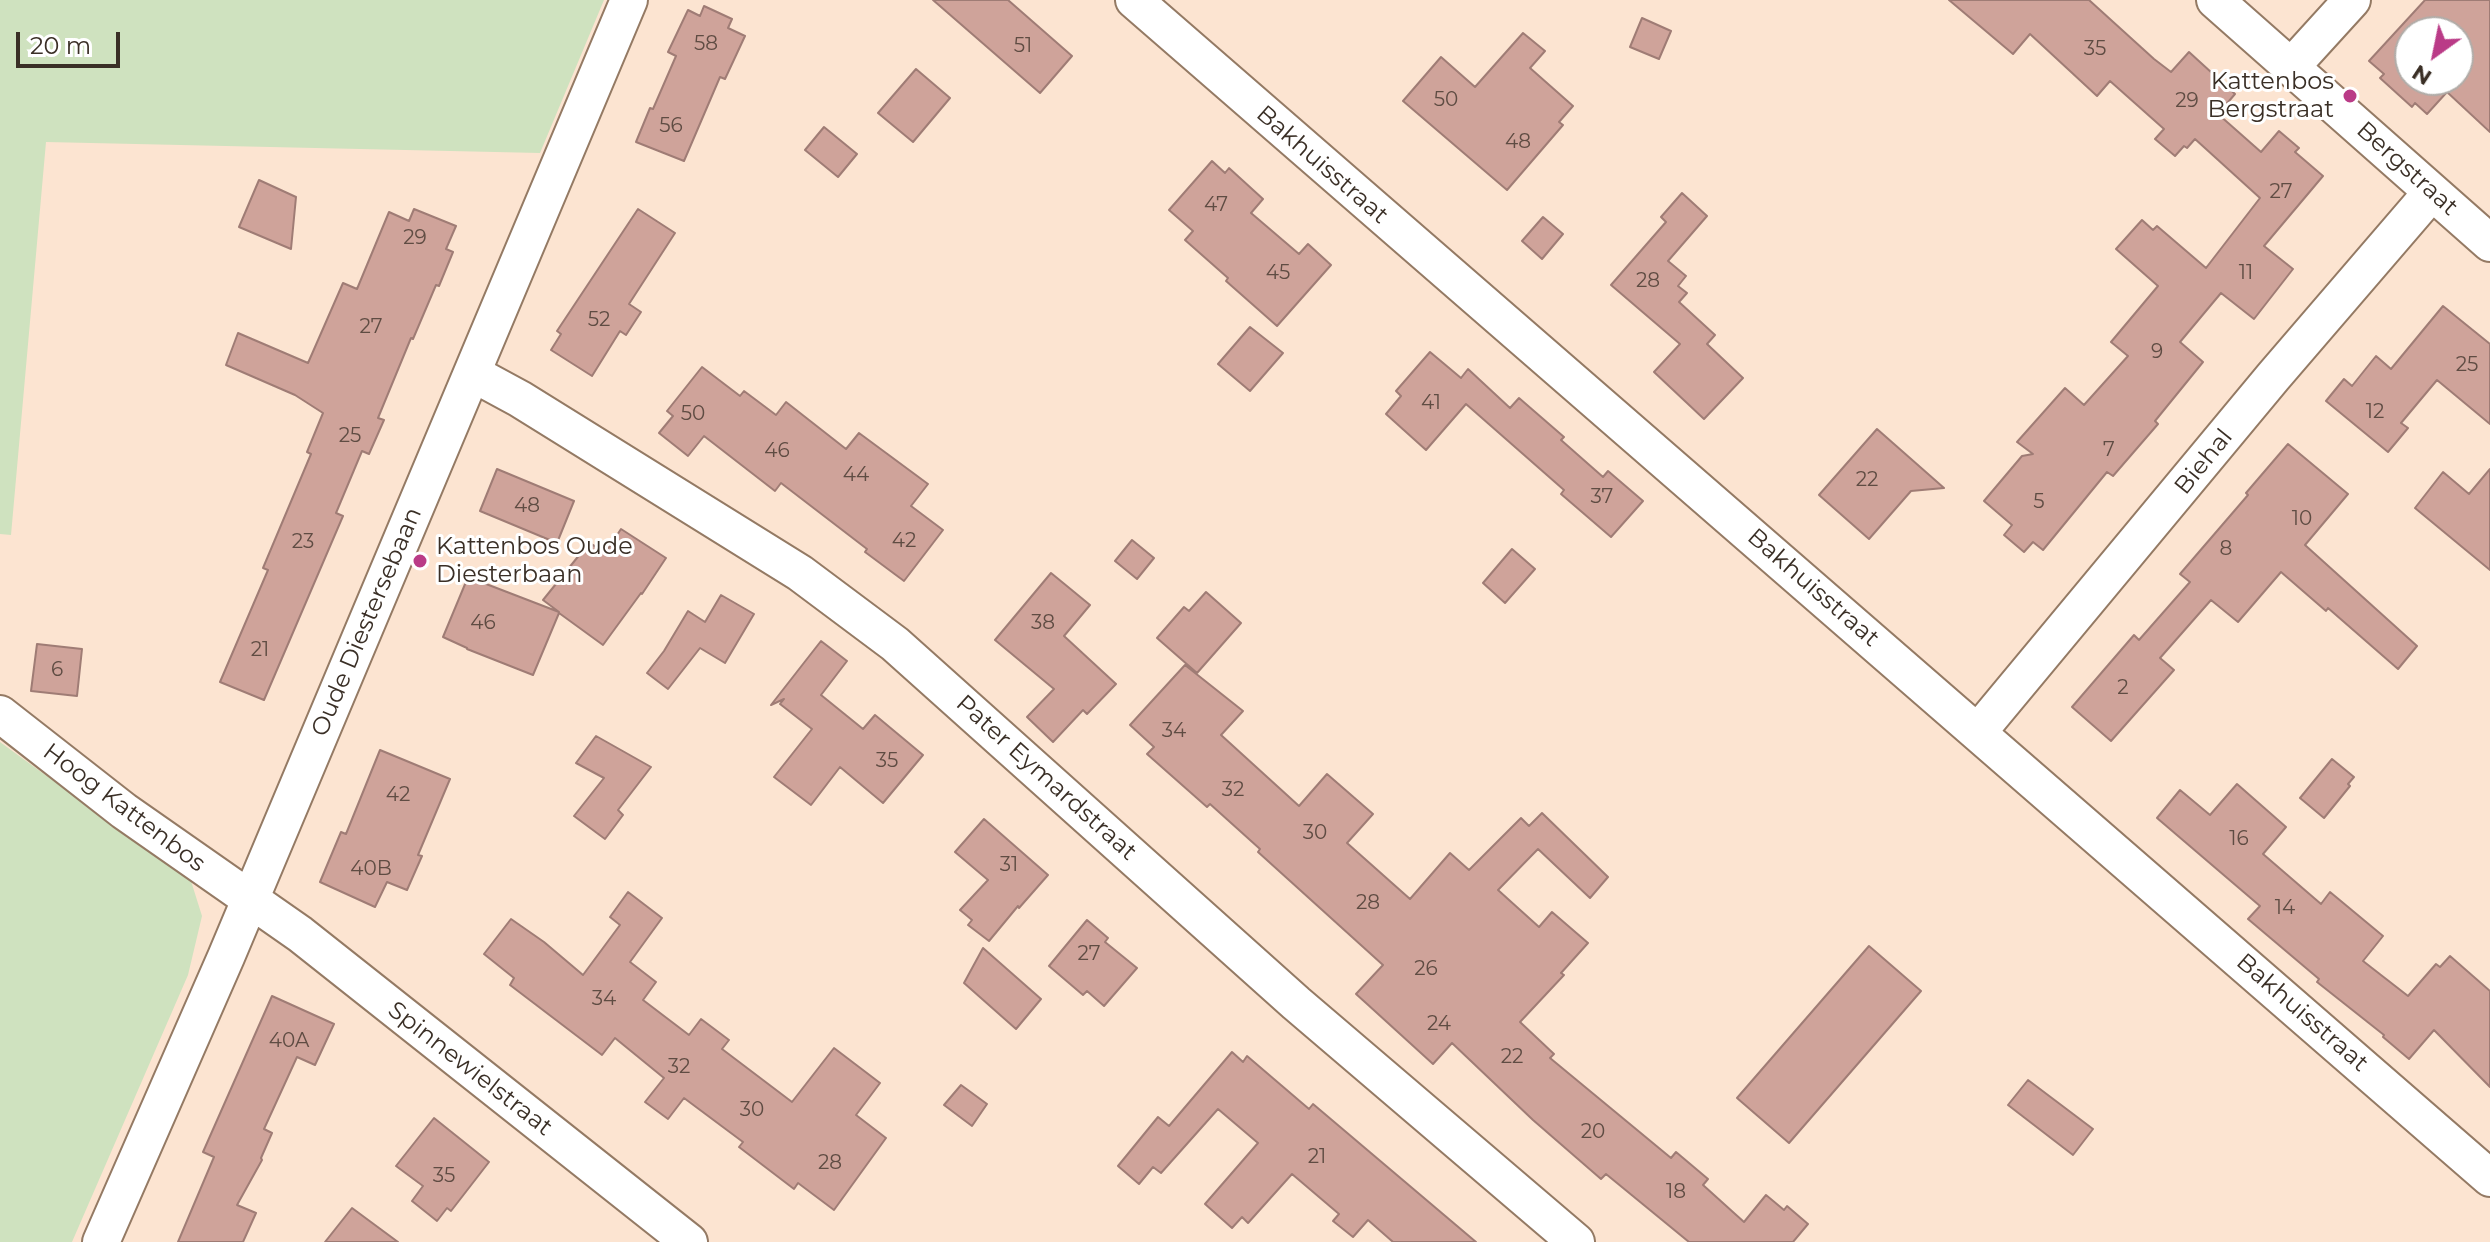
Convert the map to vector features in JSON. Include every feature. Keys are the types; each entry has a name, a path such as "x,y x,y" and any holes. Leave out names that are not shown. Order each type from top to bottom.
{"street":[{"name":"Oude Diestersebaan","path":"101,1242 250,898 629,0"},
{"name":"Bakhuisstraat","path":"1134,0 2490,1178"},
{"name":"Bergstraat","path":"2215,0 2490,243"},
{"path":"2291,67 2352,0"},
{"name":"Biehal","path":"1978,732 2432,192"},
{"name":"Pater Eymardstraat","path":"472,373 520,399 800,573 895,644 1296,1003 1576,1242"},
{"name":"Hoog Kattenbos","path":"0,714 124,811 250,898"},
{"name":"Spinnewielstraat","path":"250,898 300,934 689,1242"}],"green space":[{"path":"0,0 604,0 540,153 46,142 11,535 0,534"},
{"path":"0,742 191,881 202,916 188,975 72,1242 0,1242"}],"building":[{"path":"933,0 1008,0 1072,56 1040,93"},
{"path":"1949,0 2089,0 2171,72 2189,52 2235,94 2218,114 2261,152 2279,131 2299,148 2295,152 2323,176 2264,246 2293,269 2254,319 2221,293 2180,342 2203,362 2155,421 2158,424 2113,476 2107,472 2043,550 2033,542 2024,552 2004,535 2012,525 1984,501 2022,456 2033,454 2017,442 2065,388 2084,405 2128,356 2111,342 2158,286 2116,249 2142,220 2153,230 2157,226 2206,268 2260,198 2195,139 2175,156 2155,139 2164,129 2110,81 2097,96 2030,34 2013,54"},
{"path":"2425,0 2490,0 2490,132 2451,96 2474,96 2474,16 2410,16"},
{"path":"704,6 732,19 728,28 745,36 725,79 720,77 684,161 636,142 676,56 668,52 688,10 700,16"},
{"path":"1642,18 1671,31 1659,59 1630,47"},
{"path":"1523,33 1545,51 1530,68 1573,106 1559,122 1563,125 1507,190 1403,101 1441,57 1475,87"},
{"path":"2394,34 2394,91 2380,78 2384,74 2369,61"},
{"path":"916,69 950,98 913,142 878,113"},
{"path":"2400,96 2443,96 2427,114 2415,103 2412,107"},
{"path":"824,127 857,154 838,177 805,150"},
{"path":"1212,161 1225,173 1229,168 1263,199 1251,213 1299,254 1308,244 1331,265 1277,326 1185,240 1193,231 1169,210"},
{"path":"259,180 296,197 291,249 239,227"},
{"path":"1682,193 1707,216 1668,261 1686,276 1678,286 1687,293 1679,302 1715,335 1707,344 1743,378 1704,419 1654,372 1680,344 1611,285 1666,222 1661,217"},
{"path":"414,209 456,226 446,249 453,252 411,338 378,418 384,420 369,454 362,451 336,513 343,516 264,700 220,682 268,570 263,568 311,454 307,452 323,413 295,395 226,365 238,333 308,363 343,283 357,289 389,212 409,221"},
{"path":"638,209 675,233 629,304 641,312 626,335 620,331 592,376 551,350 561,334 557,331"},
{"path":"1543,217 1563,234 1542,259 1522,241"},
{"path":"2443,306 2490,344 2490,424 2437,380 2401,423 2408,428 2388,452 2326,401 2344,379 2352,386 2376,356 2391,369"},
{"path":"1250,327 1283,353 1250,391 1218,364"},
{"path":"1430,352 1461,378 1468,369 1510,408 1519,398 1564,437 1561,440 1603,477 1608,471 1643,501 1611,537 1561,494 1564,490 1466,404 1426,450 1386,414 1401,396 1396,391"},
{"path":"702,367 740,396 744,391 776,415 786,402 846,449 859,433 928,484 911,506 943,530 904,581 781,483 775,491 704,436 688,456 659,433 673,416 667,411"},
{"path":"1877,429 1944,488 1911,491 1869,539 1819,495"},
{"path":"2288,444 2348,494 2305,545 2417,646 2398,669 2281,572 2238,622 2211,600 2160,658 2174,670 2111,741 2072,707 2134,635 2139,640 2190,582 2180,574"},
{"path":"497,469 574,501 557,543 480,511"},
{"path":"2490,469 2490,570 2415,508 2443,472 2469,494"},
{"path":"621,529 666,558 603,645 559,613 533,675 443,637 468,577 559,612 543,600 589,543 606,552"},
{"path":"1132,540 1154,558 1137,579 1115,561"},
{"path":"1512,549 1535,569 1505,603 1483,583"},
{"path":"1051,573 1090,605 1064,636 1116,684 1087,714 1083,710 1053,742 1027,717 1054,689 995,640"},
{"path":"1206,592 1241,623 1197,673 1157,638 1184,607 1189,611"},
{"path":"721,595 754,614 725,663 700,648 668,689 647,673 688,611 705,622"},
{"path":"821,641 847,661 821,695 863,729 875,715 923,755 883,803 840,767 811,805 774,777 812,729 780,704 784,699 771,705"},
{"path":"37,644 82,649 77,696 31,691"},
{"path":"1185,665 1243,711 1221,735 1299,806 1327,774 1373,814 1347,843 1410,899 1450,853 1469,870 1521,818 1529,826 1542,813 1608,877 1590,898 1538,849 1498,890 1539,927 1552,912 1588,943 1561,973 1564,975 1520,1022 1554,1054 1550,1058 1671,1158 1676,1152 1708,1179 1703,1185 1744,1222 1766,1195 1784,1210 1787,1206 1808,1224 1793,1242 1689,1242 1606,1174 1601,1179 1452,1043 1433,1064 1356,994 1383,965 1258,852 1260,849 1210,804 1207,807 1147,754 1154,747 1130,725"},
{"path":"596,736 651,767 618,810 623,815 605,839 574,816 604,778 576,763"},
{"path":"380,750 450,779 407,890 387,882 375,907 320,882 341,832 346,834"},
{"path":"2332,759 2354,777 2324,818 2300,798"},
{"path":"2237,784 2286,827 2263,854 2321,904 2330,892 2383,936 2363,961 2408,996 2436,964 2440,967 2450,956 2490,991 2490,1087 2434,1030 2409,1059 2248,919 2260,906 2157,818 2180,790 2210,815"},
{"path":"984,819 1048,875 989,941 968,925 972,920 960,910 988,880 955,852"},
{"path":"628,892 662,918 630,962 656,982 643,1000 689,1035 701,1019 729,1040 722,1049 792,1102 834,1048 880,1083 856,1115 886,1138 834,1210 798,1183 794,1189 739,1147 743,1142 684,1098 668,1119 645,1102 664,1078 615,1038 602,1055 510,985 514,978 484,954 511,919 583,975 620,925 610,917"},
{"path":"1087,920 1108,938 1105,942 1137,968 1104,1006 1087,991 1083,995 1049,966"},
{"path":"1869,946 1921,991 1789,1143 1737,1098"},
{"path":"983,948 1041,999 1016,1029 964,983"},
{"path":"272,996 334,1024 315,1065 297,1057 264,1129 272,1133 262,1160 237,1205 256,1213 243,1242 178,1242 214,1157 203,1152"},
{"path":"1232,1052 1243,1062 1247,1056 1309,1109 1313,1104 1476,1242 1393,1242 1368,1220 1353,1237 1333,1221 1339,1214 1292,1174 1248,1223 1242,1217 1232,1228 1205,1204 1258,1143 1218,1109 1161,1173 1153,1167 1139,1184 1118,1166 1158,1117 1169,1126"},
{"path":"2028,1080 2093,1129 2073,1155 2008,1105"},
{"path":"961,1085 987,1104 972,1126 944,1105"},
{"path":"434,1118 489,1162 451,1211 447,1208 437,1221 412,1201 423,1186 396,1166"},
{"path":"352,1208 398,1242 325,1242"}],"place":[{"name":"Kattenbos Bergstraat","path":"2350,96"},
{"name":"Kattenbos Oude Diesterbaan","path":"420,561"}]}
